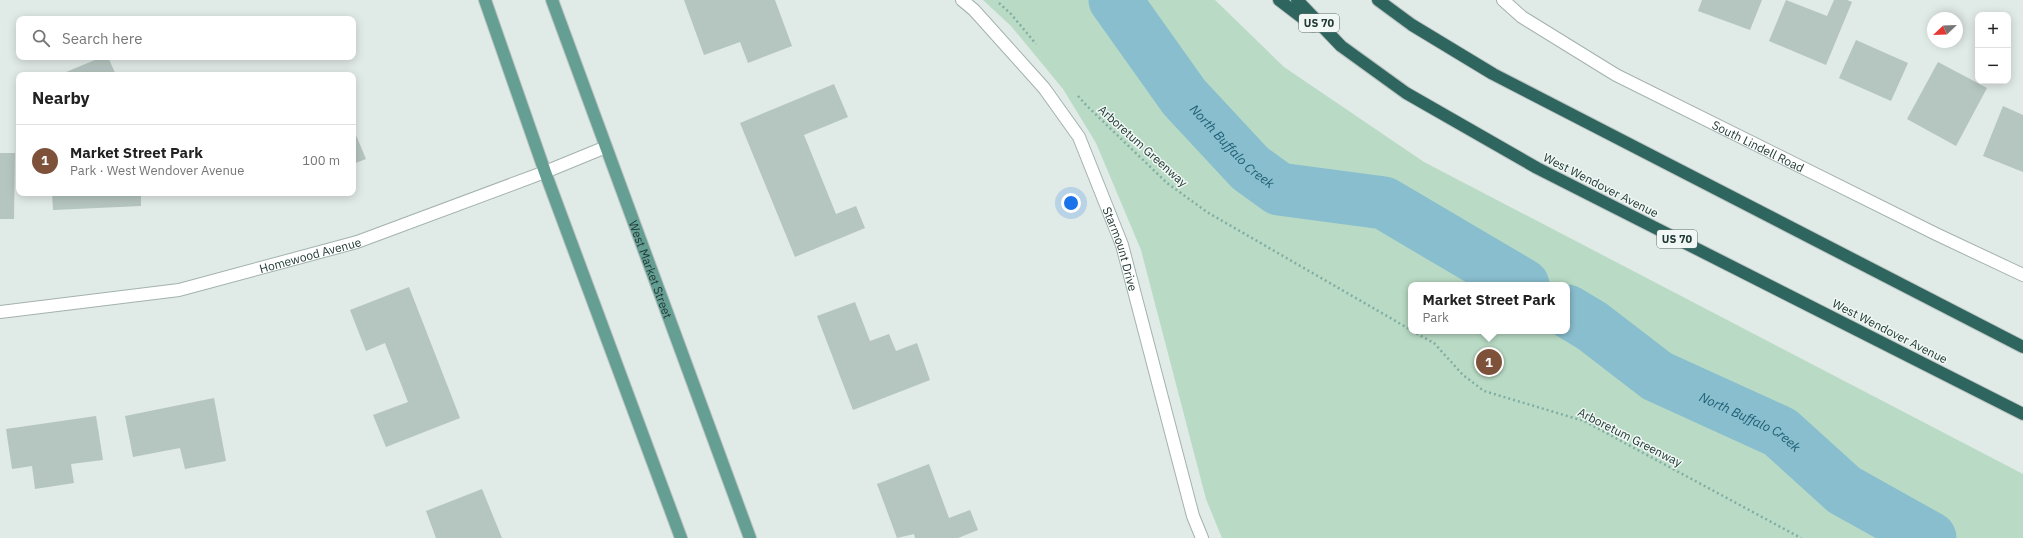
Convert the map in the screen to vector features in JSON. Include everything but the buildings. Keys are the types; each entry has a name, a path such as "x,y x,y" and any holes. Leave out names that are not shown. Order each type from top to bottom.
{"highway":[{"path":"1279,0 1341,46"},
{"name":"West Wendover Avenue","path":"1296,0 1341,46 1406,93 1537,168 2023,414"},
{"path":"1378,0 1412,25 1493,74 2023,347"}],"main road":[{"path":"485,0 545,172 681,538"},
{"name":"West Market Street","path":"552,0 750,538"}],"street":[{"name":"Starmount Drive","path":"962,0 974,10 1044,88 1079,137 1122,245 1193,516 1202,538"},
{"name":"South Lindell Road","path":"1503,0 1522,17 1616,74 1936,234 2023,275"},
{"name":"Homewood Avenue","path":"0,312 179,290 357,242 545,172 606,147"}],"path":[{"path":"996,0 1011,14 1036,44"},
{"name":"Arboretum Greenway","path":"1077,94 1087,106 1167,183 1207,212 1408,329"},
{"name":"Arboretum Greenway","path":"1418,334 1434,343 1463,375 1484,391 1584,421 1801,538"}],"green space":[{"path":"983,0 1215,0 1284,67 1424,162 2023,474 2023,538 1222,538 1206,499 1141,250 1096,143 1063,89 1011,26"}],"waterway":[{"name":"North Buffalo Creek","path":"1115,0 1184,97 1250,168 1279,189 1384,203 1518,282"},
{"name":"North Buffalo Creek","path":"1570,313 1592,326 1657,376 1780,432 1844,490 1930,538"}],"place":[{"name":"Market Street Park","path":"1489,362"}]}
